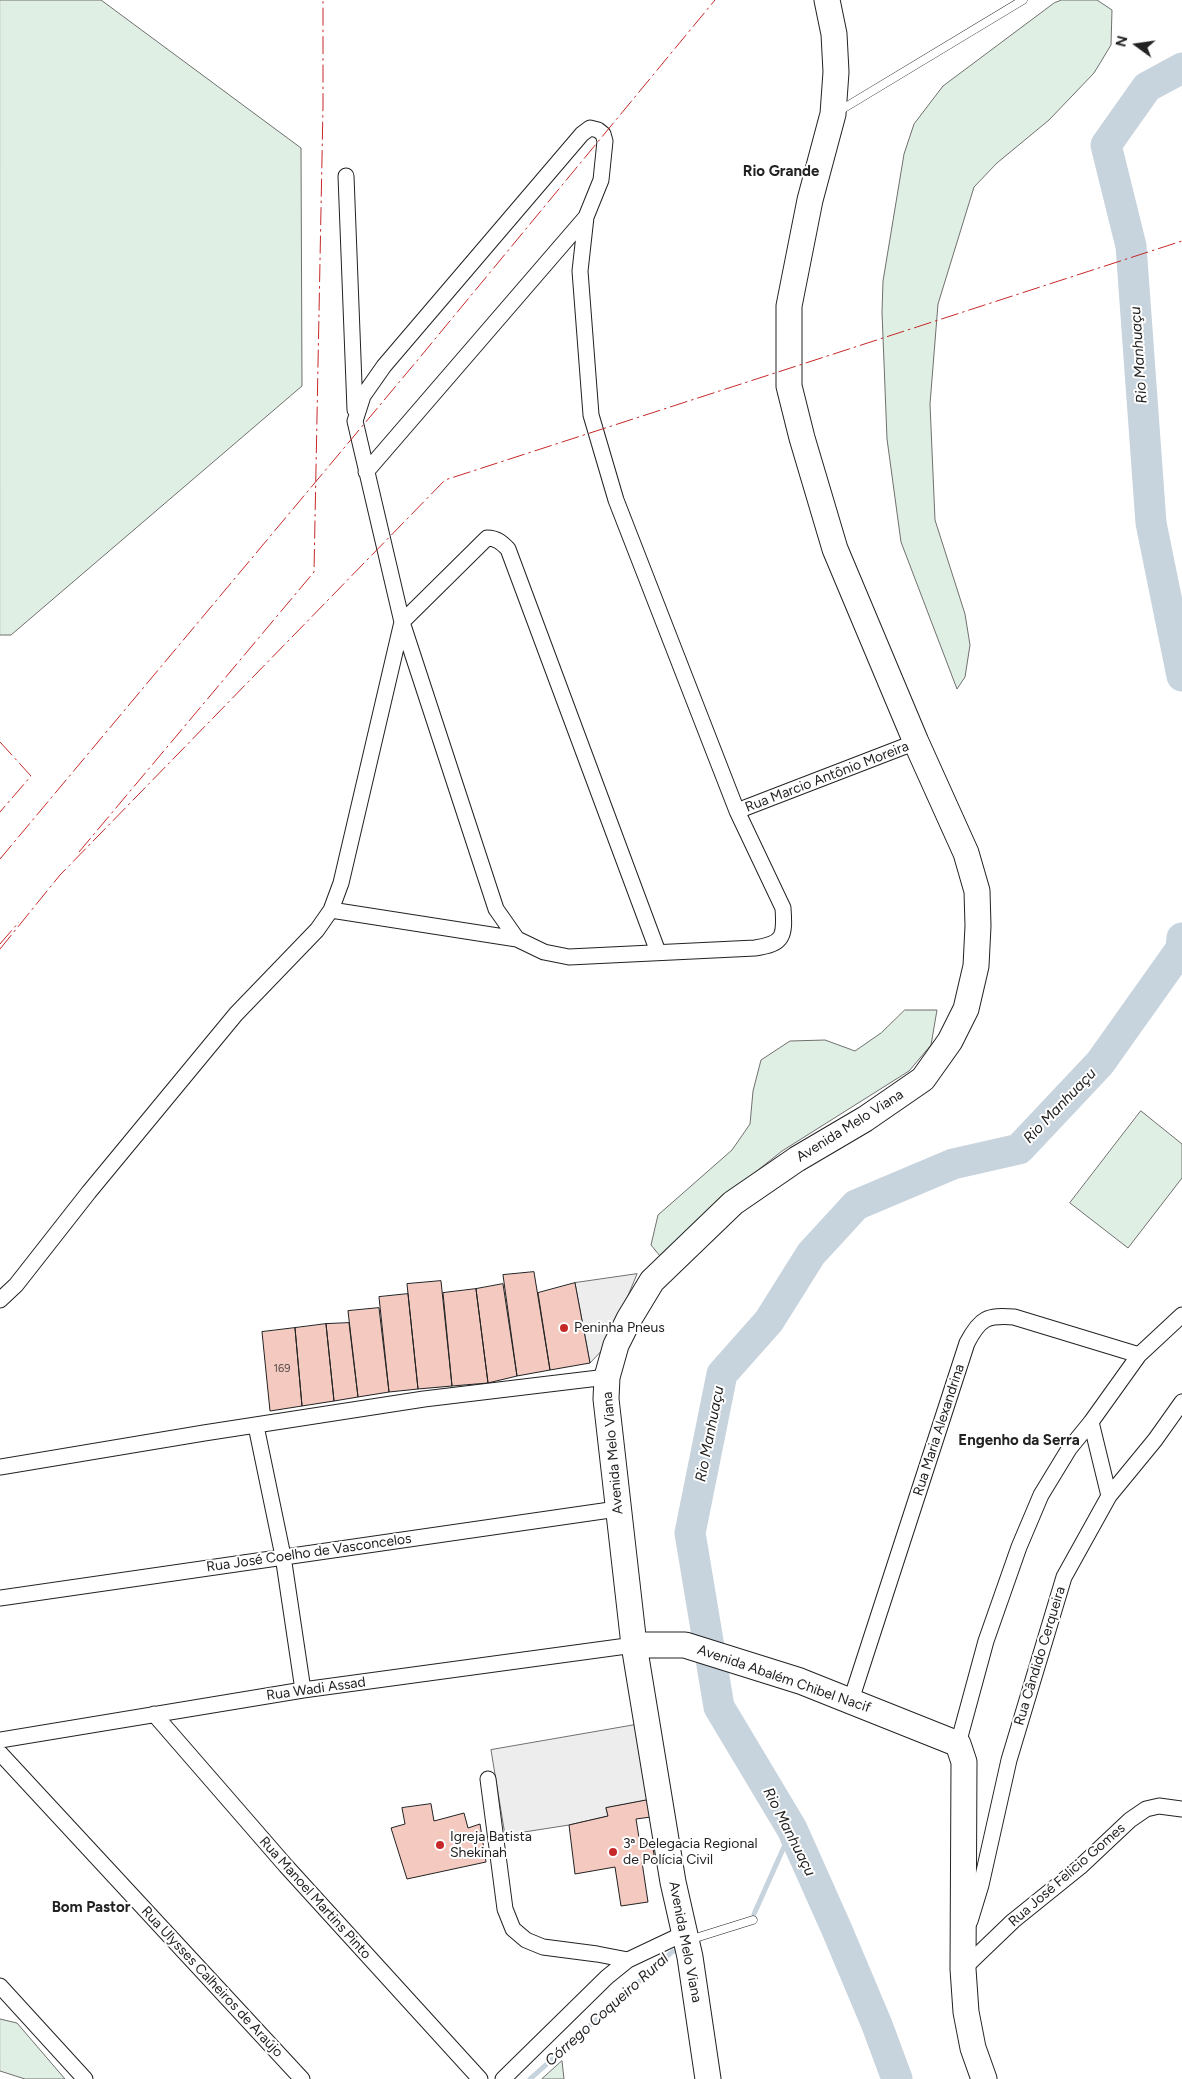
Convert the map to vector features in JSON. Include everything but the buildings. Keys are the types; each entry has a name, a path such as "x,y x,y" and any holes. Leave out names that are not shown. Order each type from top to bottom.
{"main road":[{"name":"Avenida Melo Viana","path":"708,2079 687,1943 673,1882 634,1645 617,1509 606,1399 607,1377 616,1345 628,1319 652,1281 732,1203 796,1159 865,1119 923,1079 950,1041 966,1009 976,966 977,890 966,854 916,742 835,549 802,438 789,386 789,306 810,200 833,114 836,72 834,34 827,0"},
{"name":"Avenida Abalém Chibel Nacif","path":"634,1645 685,1645 800,1681 958,1744"},
{"path":"958,1744 964,1762 963,1969 966,2012 973,2048 984,2079"}],"street":[{"path":"331,910 517,939 544,952 569,957 772,946 782,936 784,925 783,908 737,811 616,500 591,415 580,272 586,217 601,180 605,141 598,130 590,128 582,134 384,366 363,396 355,421"},
{"path":"346,176 355,421 366,472 402,622 496,909 517,939"},
{"path":"366,472 586,217"},
{"path":"0,1300 16,1284 88,1192 236,1014 317,930 331,910 342,883 402,622 488,538 493,538 508,549 658,952"},
{"name":"Rua Marcio Antônio Moreira","path":"737,811 916,742"},
{"name":"Rua Maria Alexandrina","path":"851,1700 967,1343 976,1326 995,1315 1014,1317 1140,1356"},
{"path":"958,1744 986,1641 1020,1546 1041,1495 1069,1449 1140,1356 1182,1315"},
{"path":"0,1468 424,1399 607,1377"},
{"name":"Rua Cândido Cerqueira","path":"963,1940 981,1885 1009,1760 1064,1577 1109,1496 1155,1440 1182,1402"},
{"path":"1091,1422 1109,1496"},
{"path":"256,1426 283,1556 303,1690"},
{"name":"Rua José Coelho de Vasconcelos","path":"0,1598 617,1509"},
{"name":"Rua Wadi Assad","path":"0,1740 303,1690 634,1645"},
{"name":"Rua Manoel Martins Pinto","path":"154,1714 286,1866 480,2079"},
{"name":"Rua Ulysses Calheiros de Araújo","path":"0,1753 302,2079"},
{"path":"488,1779 505,1909 513,1929 526,1940 543,1947 628,1960"},
{"name":"Rua José Felicio Gomes","path":"963,1969 1013,1921 1080,1867 1130,1820 1146,1808 1159,1806 1182,1809"},
{"path":"503,2079 607,1977 628,1960 687,1943"},
{"path":"0,1986 85,2079"}],"lane":[{"path":"833,114 1023,0"},
{"path":"687,1943 753,1920"}],"green space":[{"path":"0,0 101,0 301,148 302,386 11,635 0,635"},
{"path":"1062,0 1097,0 1112,10 1111,45 1094,73 1049,120 997,163 974,187 938,304 930,404 935,520 965,614 970,645 965,677 957,689 901,542 887,439 882,312 883,281 904,154 914,124 943,86 1054,3"},
{"path":"905,1010 937,1010 931,1045 909,1071 782,1151 709,1209 660,1256 651,1245 658,1215 732,1150 750,1124 753,1091 761,1060 790,1041 825,1040 855,1051 881,1033"},
{"path":"1141,1111 1182,1144 1182,1178 1128,1248 1070,1203"},
{"path":"0,2019 17,2023 65,2079 25,2079 0,2071"},
{"path":"562,2061 564,2079 542,2079"}],"shaded area":[{"path":"637,1274 608,1344 590,1363 575,1283"},
{"path":"635,1725 648,1800 606,1808 608,1816 569,1825 505,1835 491,1750"}],"waterway":[{"name":"Rio Manhuaçu","path":"1182,68 1147,87 1106,145 1131,246 1151,523 1182,676"},
{"name":"Rio Manhuaçu","path":"897,2079 877,2025 792,1829 719,1707 690,1533 722,1374 769,1321 811,1254 856,1205 953,1164 1019,1149 1100,1063 1181,949 1182,938"},
{"name":"Córrego Coqueiro Rural","path":"754,1914 792,1829"},
{"name":"Córrego Coqueiro Rural","path":"530,2079 672,1952 680,1949"}],"power":[{"path":"79,852 314,572 323,106 323,0"},
{"path":"0,859 421,356 715,0"},
{"path":"0,949 60,875 445,480 1182,241"},
{"path":"0,742 31,776 0,812"},
{"path":"0,944 19,922"}],"place":[{"name":"Peninha Pneus","path":"564,1328"},
{"name":"Igreja Batista Shekinah","path":"440,1845"},
{"name":"3ª Delegacia Regional de Polícia Civil","path":"613,1852"}],"district":[{"name":"Rio Grande","path":"781,172"},
{"name":"Engenho da Serra","path":"1019,1441"},
{"name":"Bom Pastor","path":"91,1908"}]}
